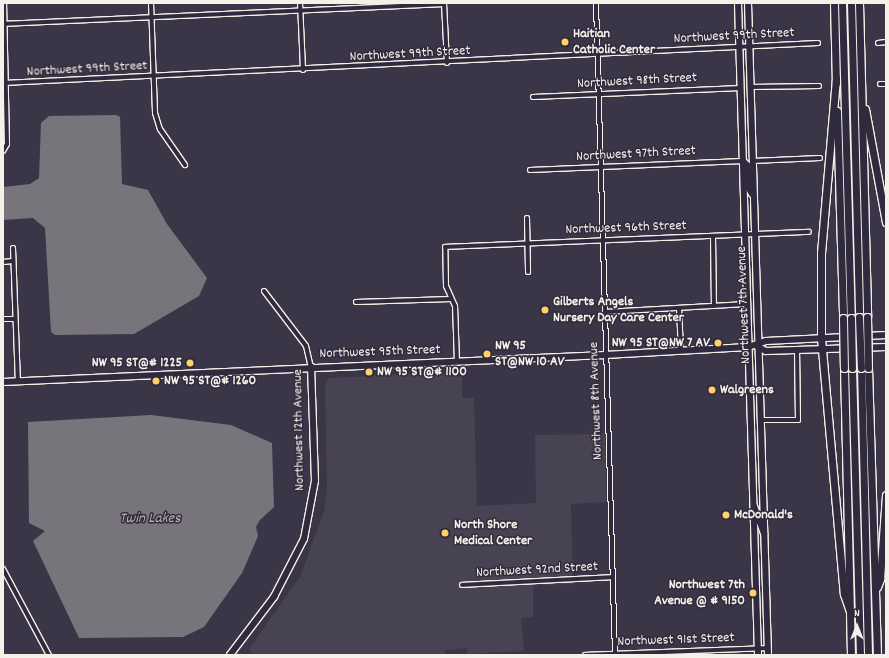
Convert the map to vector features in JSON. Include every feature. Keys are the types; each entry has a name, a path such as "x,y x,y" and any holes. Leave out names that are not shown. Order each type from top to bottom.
{"highway":[{"path":"834,3 847,318"},
{"path":"842,3 851,655"},
{"path":"851,3 863,317 868,368 877,655"},
{"path":"859,3 863,317 860,368 868,655"},
{"path":"836,78 821,254 821,338 844,594 850,611"},
{"path":"861,78 886,222"},
{"path":"848,368 860,655"},
{"path":"876,589 880,579 886,495"}],"main road":[{"name":"Northwest 7th Avenue","path":"738,3 758,652"},
{"name":"Northwest 7th Avenue","path":"748,3 753,234 768,655"},
{"path":"743,161 748,166 748,187 752,194"},
{"name":"Northwest 95th Street","path":"3,382 605,355 748,347 757,346 766,340 886,336"},
{"name":"Northwest 95th Street","path":"757,346 766,351 886,347"},
{"name":"Northwest 12th Avenue","path":"230,655 274,597 304,539 315,481 311,367"},
{"path":"752,442 756,477 762,483"},
{"path":"754,506 764,534"}],"street":[{"path":"3,151 7,144 4,3"},
{"path":"150,3 157,124 185,165"},
{"path":"300,3 303,70"},
{"name":"Northwest 8th Avenue","path":"596,3 605,355 615,654"},
{"path":"4,24 151,19 444,4 447,63"},
{"path":"878,42 886,42"},
{"name":"Northwest 99th Street","path":"5,83 447,63 818,43"},
{"path":"880,84 886,84"},
{"path":"750,87 819,86"},
{"name":"Northwest 98th Street","path":"533,97 741,88"},
{"path":"752,160 820,158"},
{"name":"Northwest 97th Street","path":"530,170 743,161"},
{"path":"527,218 528,272"},
{"name":"Northwest 96th Street","path":"451,299 446,286 444,247 528,244 603,239 809,232"},
{"path":"713,236 714,306"},
{"path":"12,248 18,382"},
{"path":"3,262 13,261"},
{"name":"Northwest 12th Avenue","path":"264,291 306,346 311,367"},
{"path":"356,302 451,299 455,306 457,362"},
{"path":"605,312 747,304"},
{"path":"680,308 681,351"},
{"path":"3,319 14,319"},
{"path":"760,420 798,420 797,350"},
{"path":"3,569 49,655"},
{"name":"Northwest 92nd Street","path":"462,585 613,577"},
{"name":"Northwest 91st Street","path":"585,655 758,652 768,648"}],"shaded area":[{"name":"North Shore Medical Center","path":"462,372 462,398 474,398 477,506 536,503 535,435 605,434 606,502 571,504 573,584 533,585 533,617 521,618 524,651 467,654 467,648 445,650 445,655 253,655 249,649 300,577 324,511 327,489 325,384 329,378"}],"water":[{"path":"116,115 120,117 122,184 148,190 167,224 207,278 199,296 134,334 55,335 51,332 45,228 33,218 3,220 3,187 30,184 39,178 41,123 49,116"},
{"name":"Twin Lakes","path":"151,415 231,425 272,443 274,507 259,521 256,527 258,536 242,573 204,627 183,637 79,638 33,541 45,531 29,523 28,422"}],"place":[{"name":"Haitian Catholic Center","path":"565,42"},
{"name":"Gilberts Angels Nursery Day Care Center","path":"545,310"},
{"name":"NW 95 ST@NW 7 AV","path":"718,343"},
{"name":"NW 95 ST@NW 10 AV","path":"487,354"},
{"name":"NW 95 ST@# 1225","path":"190,363"},
{"name":"NW 95 ST@# 1100","path":"369,372"},
{"name":"NW 95 ST@# 1260","path":"156,381"},
{"name":"Walgreens","path":"712,390"},
{"name":"McDonald's","path":"726,515"},
{"name":"North Shore Medical Center","path":"445,533"},
{"name":"Northwest 7th Avenue @ # 9150","path":"753,593"}]}
